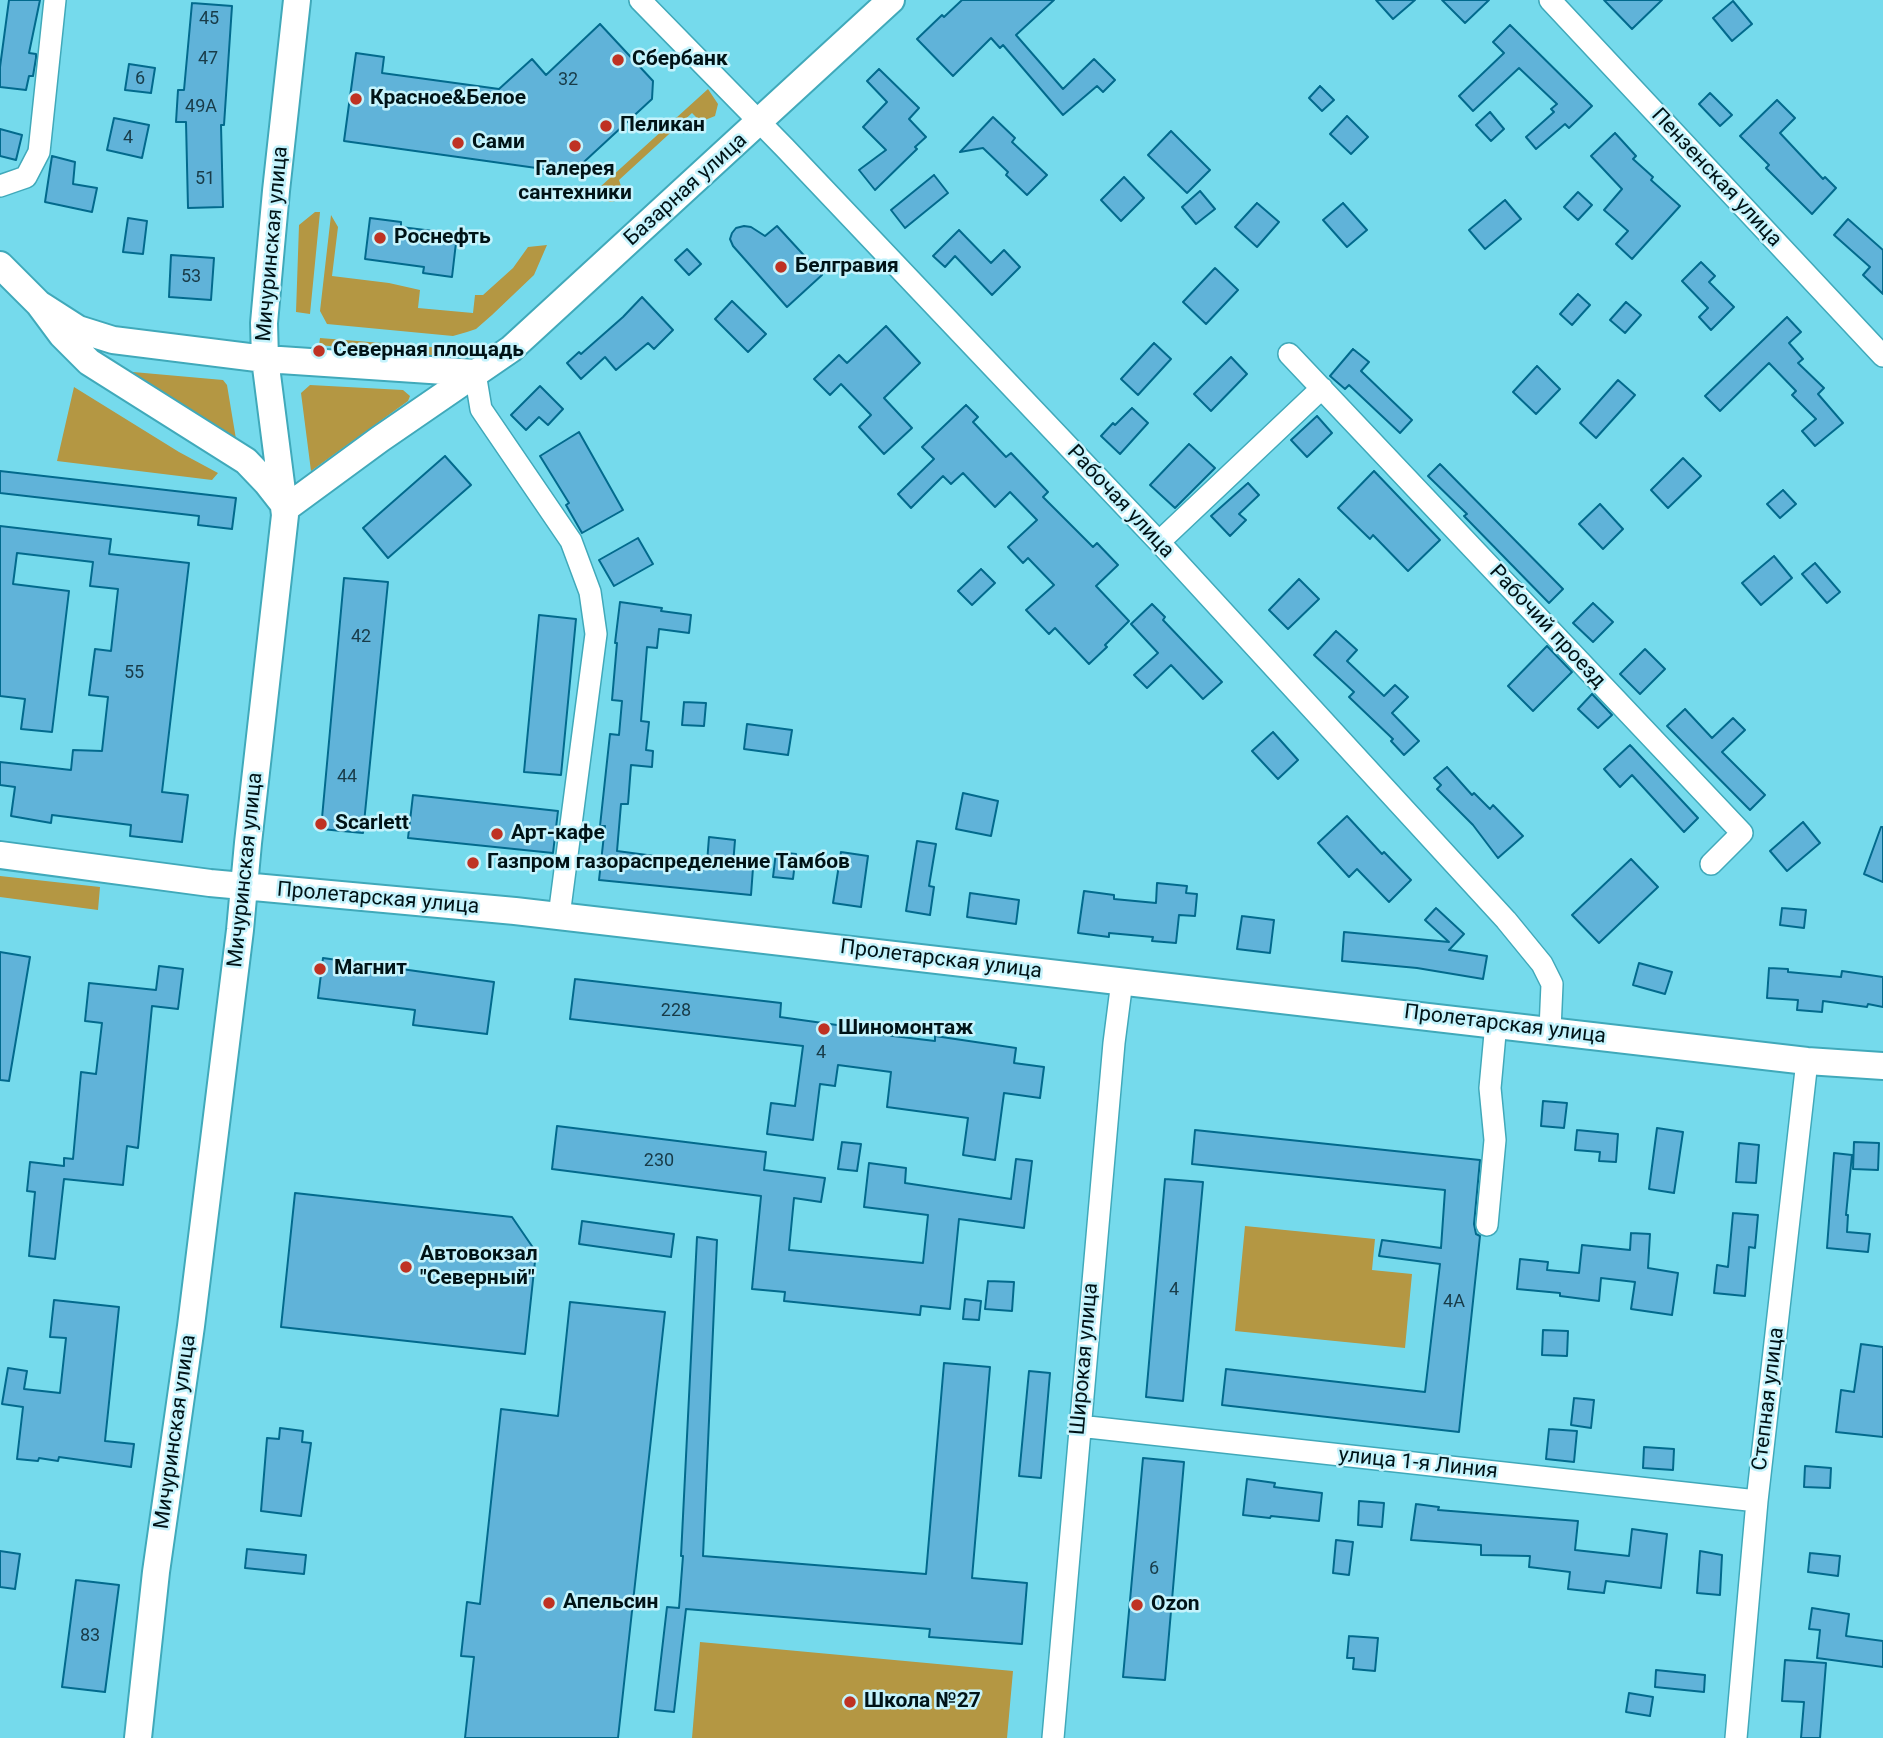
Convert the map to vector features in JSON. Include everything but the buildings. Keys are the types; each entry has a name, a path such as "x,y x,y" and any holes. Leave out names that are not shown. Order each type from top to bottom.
{"main road":[{"name":"Мичуринская улица","path":"138,1738 156,1572 194,1299 244,887 286,508 265,359 264,323 297,0"},
{"name":"Базарная улица","path":"286,508 511,349 891,0"},
{"path":"0,265 39,304 62,335 89,362 246,461 286,508"},
{"path":"39,304 78,328 113,340 265,359 475,373"},
{"name":"Пролетарская улица","path":"0,855 244,887 559,916 1807,1060 1883,1066"}],"street":[{"path":"0,187 26,177 39,152 55,0"},
{"name":"Рабочая улица","path":"640,0 1159,542 1496,910 1542,964 1552,984 1549,1030"},
{"name":"Пензенская улица","path":"1550,0 1883,356"},
{"name":"Рабочий проезд","path":"1289,354 1742,833 1711,864"},
{"path":"475,373 481,410 571,541 590,593 596,634 559,916"},
{"path":"1159,542 1322,388"},
{"name":"Широкая улица","path":"1053,1738 1079,1426 1122,981"},
{"path":"1487,1225 1495,1140 1490,1088 1496,1023"},
{"name":"Степная улица","path":"1736,1738 1757,1501 1807,1060"},
{"name":"улица 1-я Линия","path":"1079,1426 1757,1501"}],"shaded area":[{"path":"708,89 718,104 715,116 705,120 698,119 692,113 619,180 622,189 620,200 610,202 601,197 600,187"},
{"path":"315,212 320,212 310,314 296,312 299,225"},
{"path":"331,215 338,227 332,276 420,290 418,308 473,313 475,295 483,295 513,268 528,247 547,245 534,275 476,329 453,336 327,324 320,311"},
{"path":"320,338 456,349 455,358 319,345"},
{"path":"130,373 223,380 227,385 236,439"},
{"path":"310,385 403,390 410,396 408,401 311,471 301,393"},
{"path":"74,387 218,473 212,480 57,461"},
{"path":"0,876 100,887 98,910 0,897"},
{"path":"1245,1226 1375,1239 1372,1270 1412,1274 1405,1348 1235,1331"},
{"name":"Школа №27","path":"700,1642 1013,1671 1007,1738 692,1738"}],"place":[{"name":"Сбербанк","path":"618,60"},
{"name":"Красное&Белое","path":"356,99"},
{"name":"Пеликан","path":"606,126"},
{"name":"Сами","path":"458,143"},
{"name":"Галерея сантехники","path":"575,146"},
{"name":"Роснефть","path":"380,238"},
{"name":"Белгравия","path":"781,267"},
{"name":"Северная площадь","path":"319,351"},
{"name":"Scarlett","path":"321,824"},
{"name":"Арт-кафе","path":"497,834"},
{"name":"Газпром газораспределение Тамбов","path":"473,863"},
{"name":"Магнит","path":"320,969"},
{"name":"Шиномонтаж","path":"824,1029"},
{"name":"Автовокзал \"Северный\"","path":"406,1267"},
{"name":"Апельсин","path":"549,1603"},
{"name":"Ozon","path":"1137,1605"},
{"name":"Школа №27","path":"850,1702"}]}
